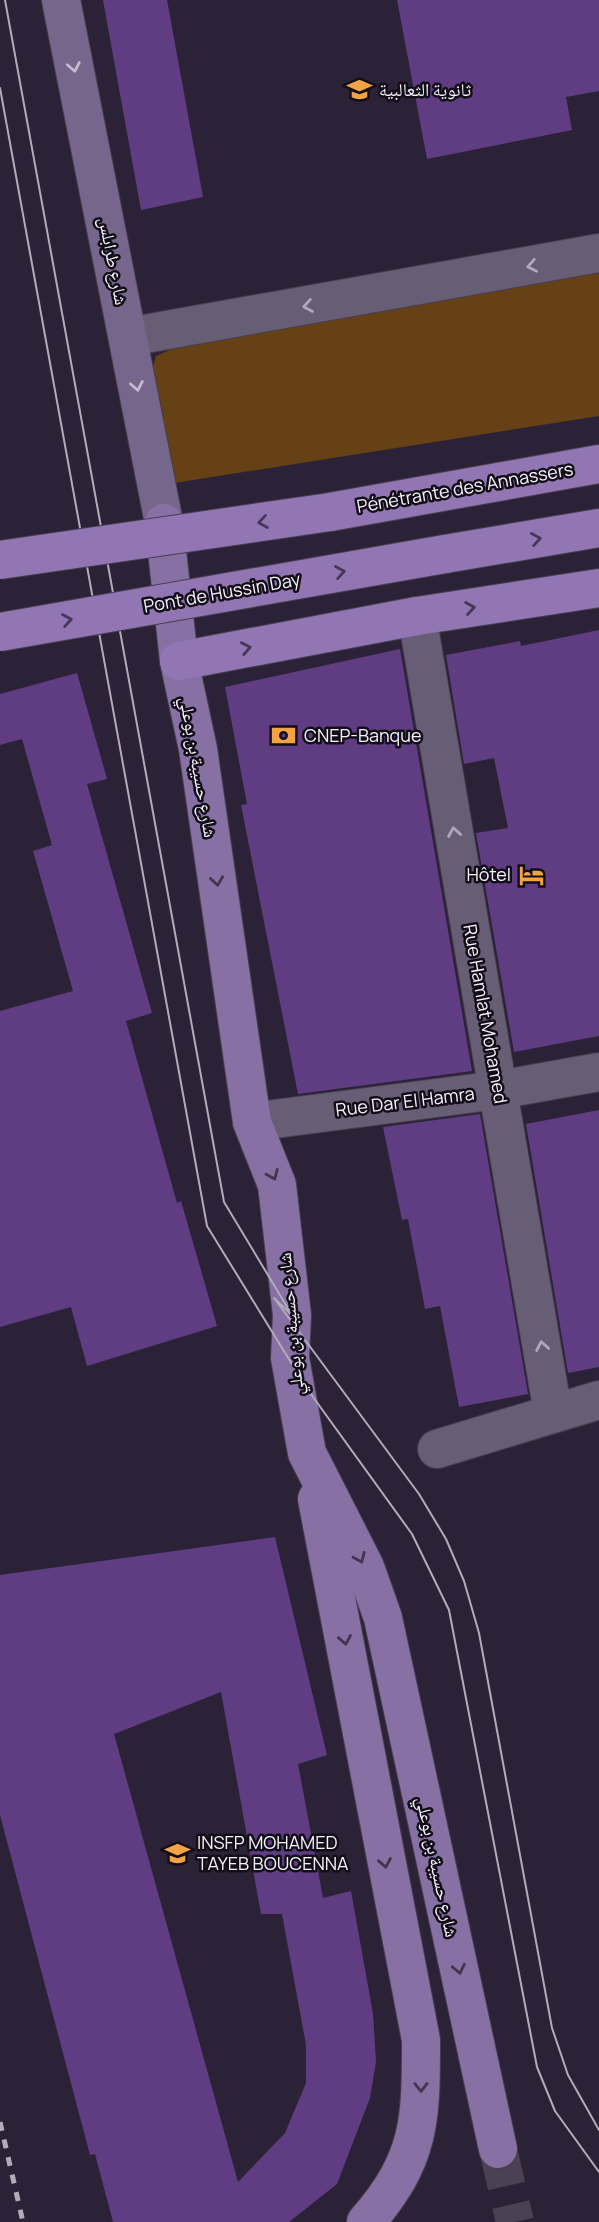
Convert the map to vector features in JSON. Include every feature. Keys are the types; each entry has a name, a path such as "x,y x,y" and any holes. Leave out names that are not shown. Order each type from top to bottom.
{"highway":[{"name":"Pénétrante des Annassers","path":"0,560 330,512 599,464"},
{"name":"Pont de Hussin Day","path":"0,632 599,528"},
{"path":"179,661 417,616 599,588"}],"main road":[{"name":"شارع طرابلس","path":"61,0 164,523"},
{"name":"شارع حسيبة بن بوعلي","path":"164,523 179,661 198,749 251,1122 277,1185 292,1315 290,1358 307,1453 360,1558 383,1618 498,2149"},
{"path":"307,1453 337,1596 421,2040 421,2108 414,2145 400,2179 366,2222"}],"street":[{"path":"128,337 599,253"},
{"name":"Rue Hamlat Mohamed","path":"417,616 553,1413"},
{"name":"Rue Dar El Hamra","path":"251,1122 498,1090 599,1072"},
{"path":"437,1449 599,1400"}],"shaded area":[{"path":"599,273 599,416 168,484 150,378 156,356 174,348 405,304"}],"building":[{"path":"103,0 167,0 203,197 141,210"},
{"path":"397,0 599,0 599,91 566,97 572,130 427,159"},
{"path":"599,630 599,1036 514,1052 476,833 508,828 494,758 464,764 446,655 520,641 521,646"},
{"path":"400,649 472,1071 298,1094 241,805 247,804 225,687"},
{"path":"77,673 107,779 87,784 152,1013 126,1021 177,1203 181,1201 217,1326 87,1366 71,1307 0,1327 0,1011 73,991 33,851 52,845 22,739 0,745 0,694"},
{"path":"599,1110 599,1367 568,1373 526,1124"},
{"path":"480,1114 528,1394 459,1407 440,1306 425,1309 408,1219 402,1220 383,1127"},
{"name":"INSFP MOHAMED TAYEB BOUCENNA","path":"275,1537 327,1755 298,1764 323,1898 351,1891 373,2014 376,2062 370,2098 337,2184 289,2222 113,2222 95,2154 90,2155 0,1815 0,1575","holes":["221,1692 261,1914 282,1914 306,2045 306,2083 285,2133 238,2182 114,1734"]}],"tunnel":[{"path":"498,2149 515,2222"}],"tram line":[{"path":"5,0 224,1202 292,1315 274,1298 419,1494 446,1539 464,1581 479,1633 552,2028 568,2075 599,2130"},
{"path":"0,88 207,1226 308,1390 412,1534 449,1610 537,2067 555,2111 599,2172"}],"railway":[{"path":"0,2122 23,2222"}],"place":[{"name":"ثانوية الثعالبية","path":"359,90"},
{"name":"CNEP-Banque","path":"284,736"},
{"name":"Hôtel","path":"531,875"},
{"name":"INSFP MOHAMED TAYEB BOUCENNA","path":"177,1853"}]}
